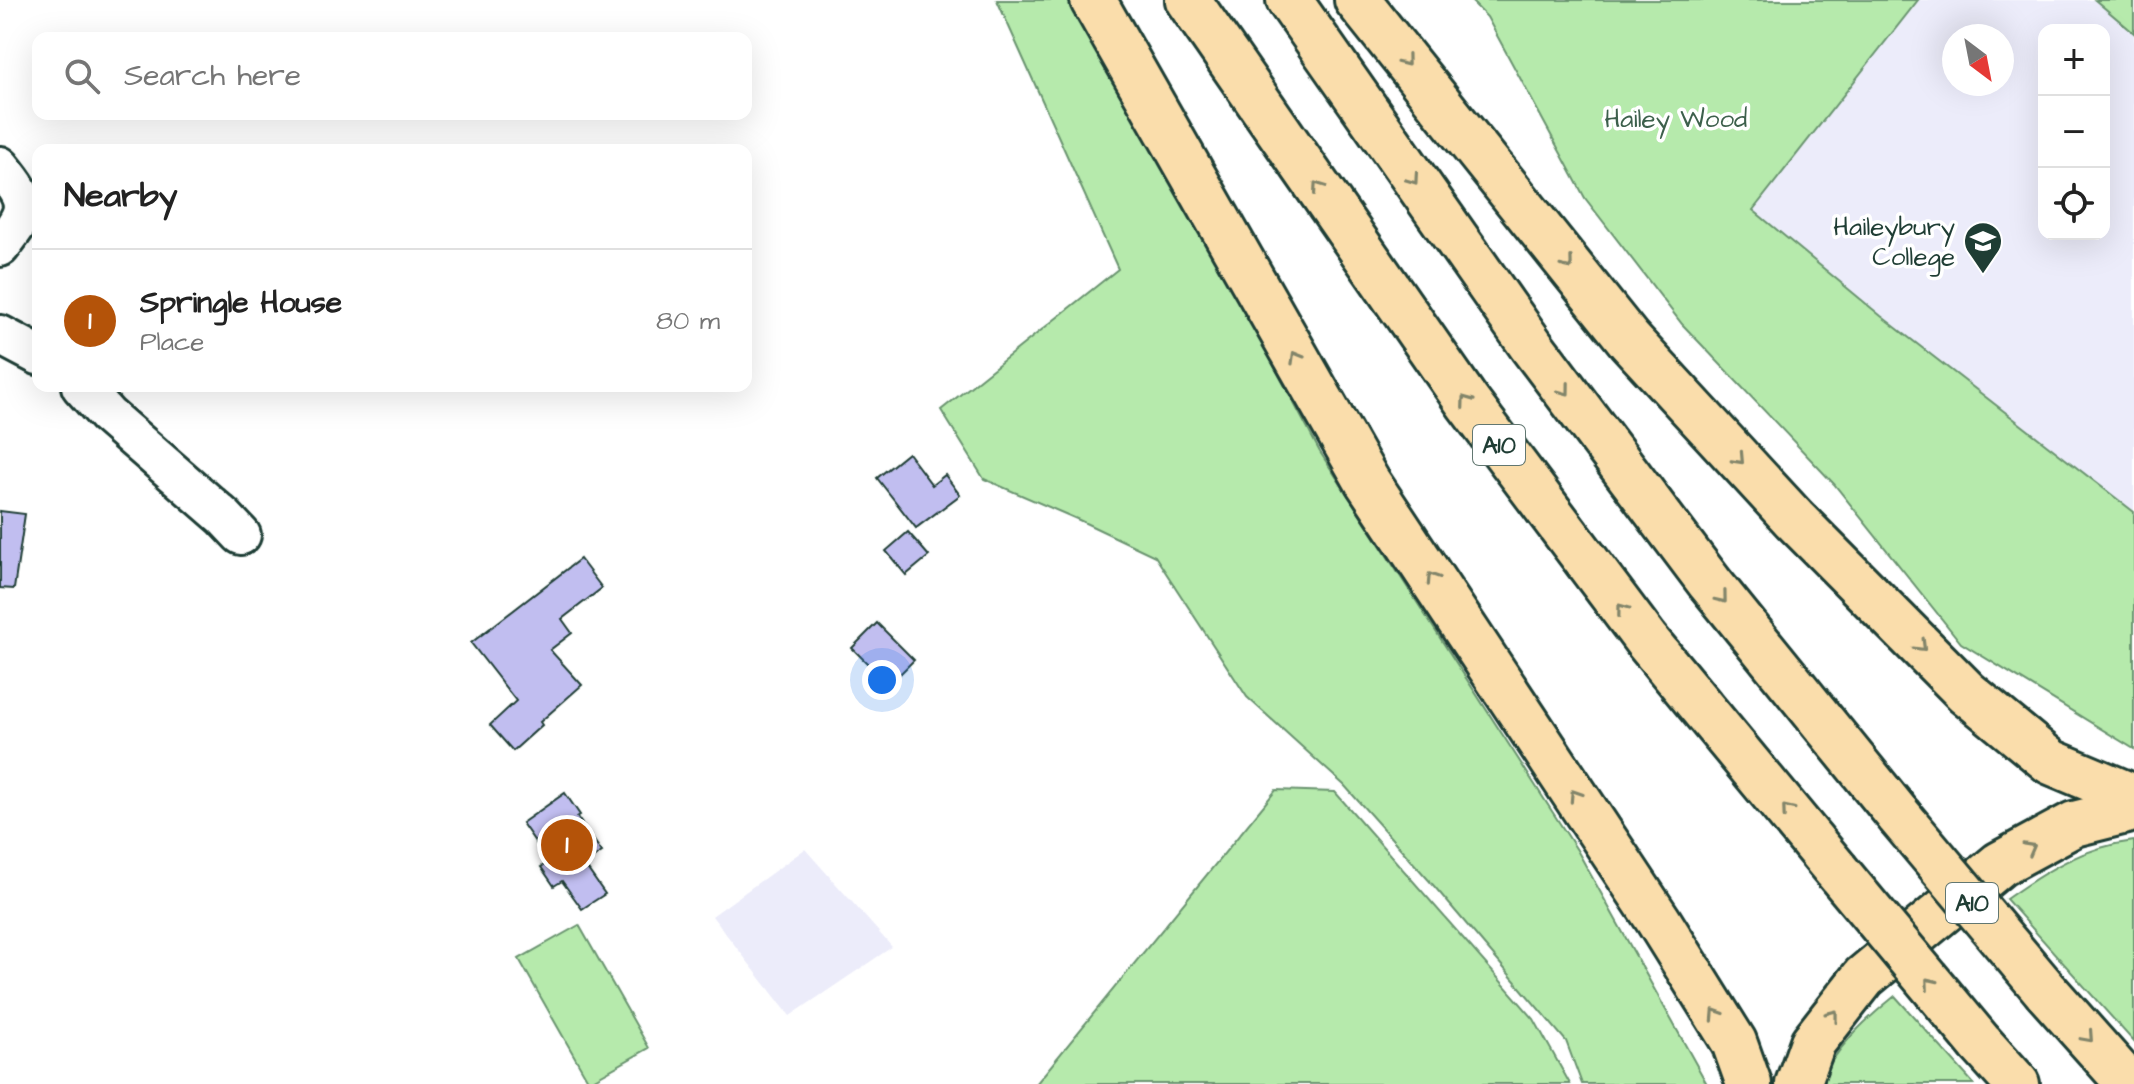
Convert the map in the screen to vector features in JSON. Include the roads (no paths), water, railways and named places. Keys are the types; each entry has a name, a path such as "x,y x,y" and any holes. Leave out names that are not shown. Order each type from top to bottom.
{"highway":[{"path":"1093,0 1367,481 1658,920 1734,1042 1749,1084"},
{"name":"A10","path":"1188,0 1468,403 1646,640 2017,1084"},
{"name":"A10","path":"1289,0 1531,345 1710,583 1899,816 2046,991 2129,1084"},
{"path":"1357,0 1629,340 1794,519 1966,692 2051,762 2134,797"},
{"path":"1798,1084 1813,1042 1864,977 2000,864 2074,824 2134,809"}],"street":[{"path":"0,166 21,193 23,211 20,222 0,247"},
{"path":"0,335 32,352"},
{"path":"86,392 107,415 241,535"}],"place":[{"name":"Haileybury College","path":"1983,275"},
{"name":"Springle House","path":"567,845"}],"park label":[{"name":"Hailey Wood","path":"1676,118"}]}
